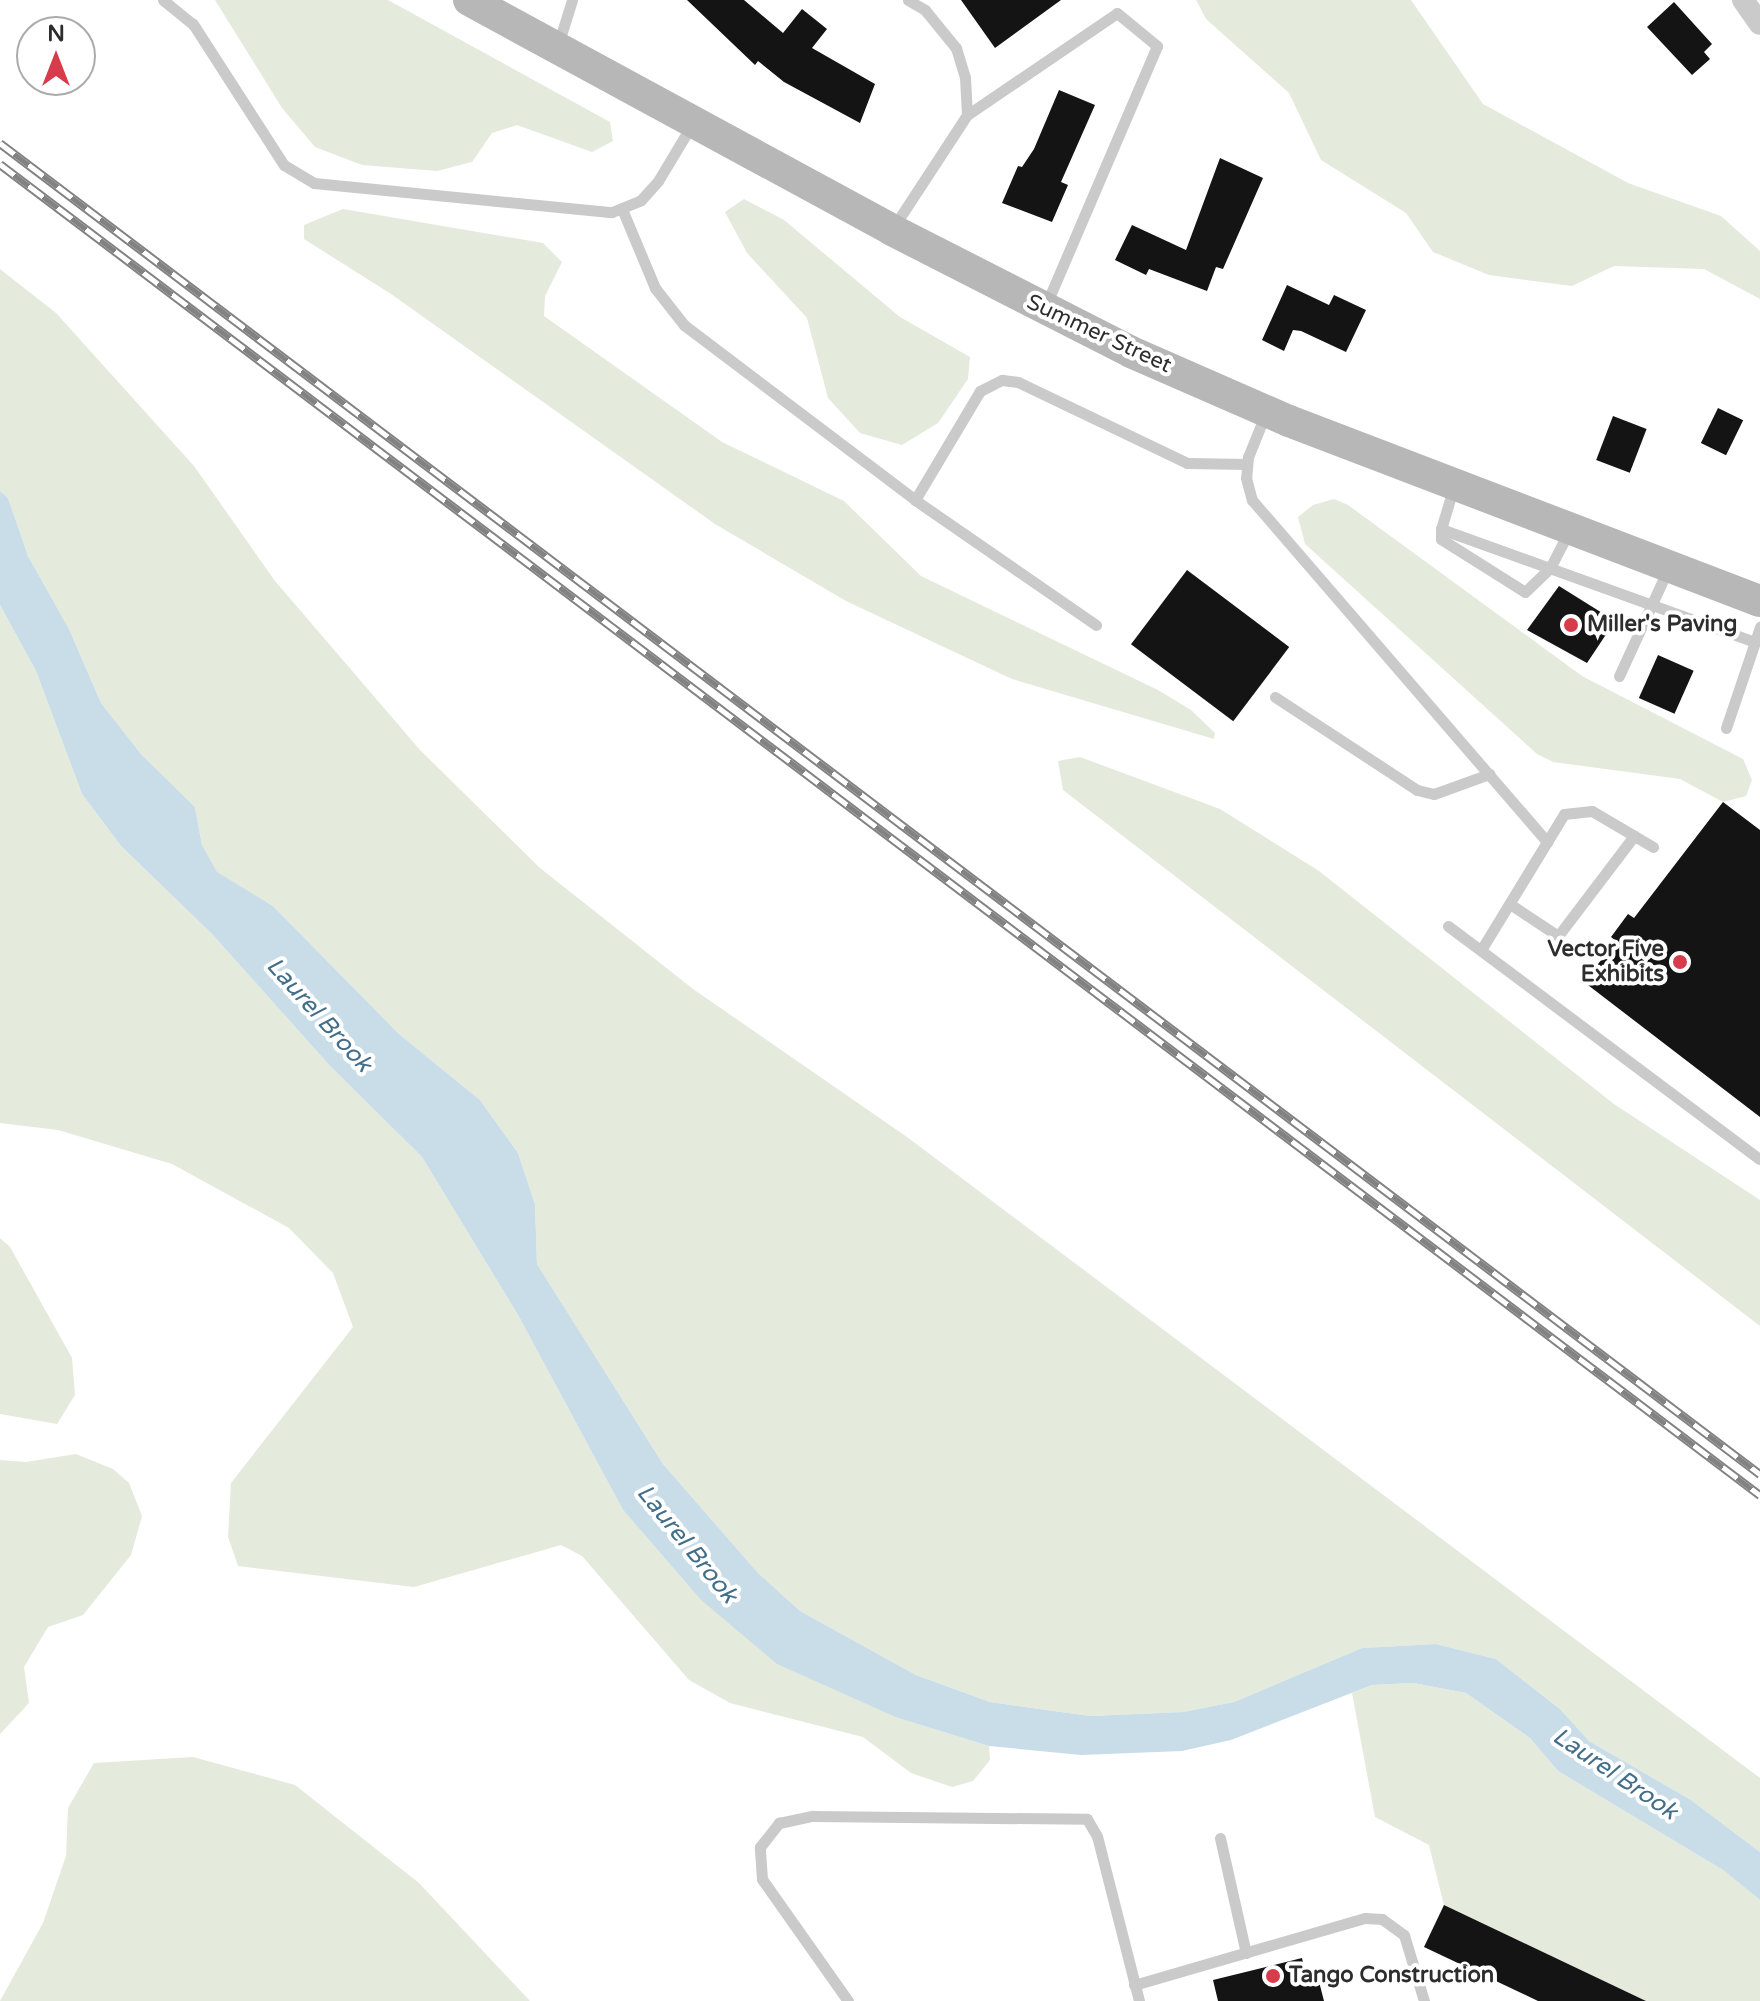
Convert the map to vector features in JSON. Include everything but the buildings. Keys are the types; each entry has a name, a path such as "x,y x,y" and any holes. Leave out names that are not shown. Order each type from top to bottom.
{"main road":[{"name":"Summer Street","path":"469,0 1044,310 1266,411 1760,601"}],"street":[{"path":"1743,0 1760,24"}],"lane":[{"path":"163,0 193,24 284,165 299,178 612,212 641,200 658,181 693,123"},
{"path":"557,48 572,0"},
{"path":"908,0 925,10 956,48 965,77 967,115"},
{"path":"892,230 967,115 1117,13 1157,46 1044,310"},
{"path":"622,209 655,288 684,325 915,500 1096,625"},
{"path":"915,500 980,391 1002,380 1018,382 1187,463 1247,464"},
{"path":"1266,411 1247,464 1252,500 1547,842"},
{"path":"1455,486 1441,529 1441,539 1525,592 1550,568 1570,529"},
{"path":"1441,529 1755,642"},
{"path":"1619,676 1669,567"},
{"path":"1726,728 1760,627"},
{"path":"1275,697 1417,790 1434,794 1489,774"},
{"path":"1481,950 1564,814 1581,809 1653,847"},
{"path":"1510,904 1558,936 1634,836"},
{"path":"1448,926 1760,1159"},
{"path":"848,2001 762,1879 760,1847 769,1831 791,1819 1087,1819 1097,1836 1139,2001"},
{"path":"1220,1838 1246,1953"},
{"path":"1134,1985 1365,1918 1382,1919 1404,1935 1424,2001"}],"shaded area":[{"path":"215,0 388,0 610,122 613,141 592,152 517,125 492,133 472,162 437,171 362,165 315,147 282,108"},
{"path":"1196,0 1411,0 1483,104 1628,183 1721,216 1760,251 1760,299 1704,269 1614,266 1572,286 1489,275 1433,252 1406,213 1321,160 1289,93 1206,19"},
{"path":"744,199 784,220 900,317 970,357 968,379 938,423 902,445 860,433 828,398 807,318 747,253 725,212"},
{"path":"343,209 543,243 562,262 545,296 544,316 722,442 844,501 921,576 1158,690 1191,710 1215,733 1214,739 1012,679 846,601 715,524 391,294 304,239 304,225"},
{"path":"0,269 56,313 194,466 275,581 420,750 540,868 693,989 907,1137 1760,1778 1760,1852 1691,1800 1589,1741 1560,1709 1496,1659 1436,1644 1362,1648 1234,1702 1183,1712 1090,1716 990,1702 916,1675 800,1611 758,1573 663,1464 537,1264 535,1204 518,1153 480,1100 399,1034 273,906 217,873 202,845 195,807 141,754 101,703 69,629 28,556 8,498 0,491"},
{"path":"1334,499 1348,505 1582,676 1743,759 1752,780 1746,796 1723,802 1680,779 1553,762 1537,754 1305,544 1298,517 1313,505"},
{"path":"0,605 36,671 82,794 121,846 212,934 331,1067 422,1157 518,1315 623,1510 700,1599 898,1718 989,1746 990,1760 973,1781 952,1787 911,1773 863,1737 730,1703 689,1680 582,1556 561,1545 414,1587 238,1566 228,1537 231,1483 353,1327 333,1273 289,1228 172,1164 58,1130 0,1123"},
{"path":"1080,757 1220,809 1319,871 1614,1104 1760,1200 1760,1326 1063,790 1058,761"},
{"path":"0,1238 10,1247 72,1358 75,1395 57,1424 0,1414"},
{"path":"76,1454 113,1469 129,1483 142,1516 131,1555 83,1615 48,1627 24,1667 29,1703 0,1734 0,1460 26,1462"},
{"path":"1413,1683 1466,1693 1530,1738 1558,1771 1723,1870 1760,1900 1760,2001 1646,2001 1444,1905 1429,1845 1375,1817 1352,1693 1372,1685"},
{"path":"193,1757 295,1785 419,1883 530,2001 0,2001 43,1923 66,1856 68,1808 94,1763"}],"water":[{"name":"Laurel Brook","path":"0,491 8,498 28,556 69,629 101,703 141,754 195,807 202,845 217,872 273,906 399,1034 480,1100 518,1153 535,1204 537,1264 663,1464 758,1573 800,1611 916,1675 990,1702 1090,1716 1183,1712 1234,1702 1362,1648 1436,1644 1496,1659 1560,1709 1589,1741 1691,1800 1760,1852 1760,1900 1723,1870 1558,1771 1530,1738 1466,1693 1413,1683 1372,1685 1231,1740 1182,1751 1081,1755 989,1746 898,1718 777,1664 700,1599 623,1510 518,1315 422,1157 331,1067 212,934 121,846 82,794 36,671 0,605"}],"railway":[{"path":"0,143 1760,1474"},
{"path":"0,164 1760,1495"}],"place":[{"name":"Miller's Paving","path":"1571,625"},
{"name":"Vector Five Exhibits","path":"1680,962"},
{"name":"Tango Construction","path":"1273,1976"}]}
